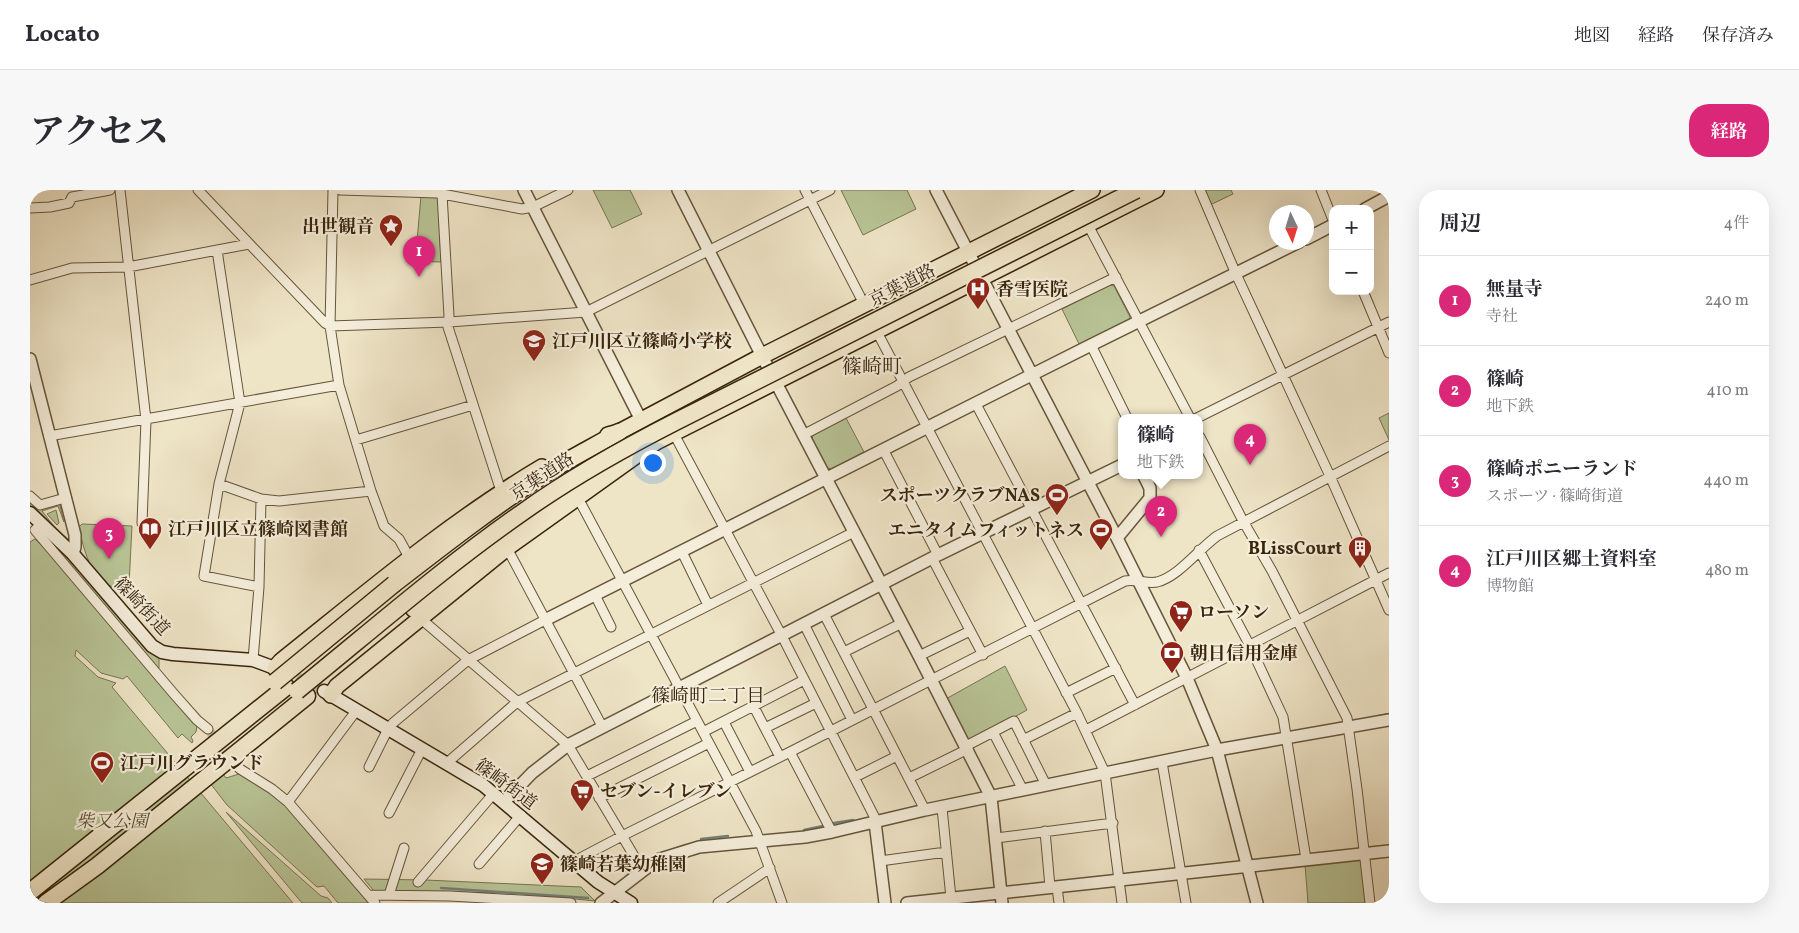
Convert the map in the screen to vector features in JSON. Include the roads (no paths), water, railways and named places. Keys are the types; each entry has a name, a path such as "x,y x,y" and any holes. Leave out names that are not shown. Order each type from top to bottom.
{"highway":[{"name":"京葉道路","path":"287,682 281,661 410,559 502,491 595,439 620,432 762,356 969,252 1068,195 1092,190"},
{"name":"京葉道路","path":"287,682 487,525 589,457 672,411 1112,190"},
{"name":"京葉道路","path":"287,682 493,534 580,474 617,452 1136,190"},
{"name":"京葉道路","path":"327,693 417,613 654,444 1156,190"},
{"path":"46,903 97,866 203,760 394,584 519,491 570,459 620,432"},
{"path":"41,903 203,760 287,682 417,613 499,542 550,504 621,459 654,444"},
{"path":"30,888 81,843 203,760"},
{"path":"30,892 203,760"}],"main road":[{"name":"篠崎街道","path":"30,513 73,554 152,646 162,652 173,654 253,660 287,682"},
{"name":"篠崎街道","path":"327,693 447,763 494,793 575,862 615,894 631,903"}],"street":[{"path":"30,208 50,207 69,203 72,197 110,190"},
{"path":"120,190 146,420 142,523"},
{"path":"198,190 330,326 448,322 586,312 830,190"},
{"path":"333,190 330,326 339,385 370,491 384,526 400,539 410,559"},
{"path":"340,190 442,194 522,209 533,208 568,190"},
{"path":"524,190 641,420"},
{"path":"678,190 762,356 967,747 990,797 996,838 1001,898"},
{"path":"805,190 864,304"},
{"path":"936,190 1117,538 1187,678 1217,750 1257,903"},
{"path":"1200,190 1236,274 1330,476 1389,610"},
{"path":"1320,190 1329,211"},
{"path":"442,194 448,327 502,491"},
{"path":"1372,205 1389,196"},
{"path":"1088,225 1188,414"},
{"path":"1314,235 1329,227"},
{"path":"30,280 72,268 128,267 249,244"},
{"path":"217,250 240,404 219,484 204,576 259,587"},
{"path":"369,767 388,729 468,660 1091,345 1283,250"},
{"path":"803,435 897,386 909,377 1116,277"},
{"path":"1365,295 1389,353"},
{"path":"1197,414 1283,376 1389,322"},
{"path":"876,330 1086,730 1105,773 1122,903"},
{"path":"1091,345 1125,414"},
{"path":"30,359 74,535 75,547 73,554"},
{"path":"49,436 240,404 339,385"},
{"path":"976,404 1135,705"},
{"path":"356,440 473,405"},
{"path":"674,434 782,636 875,818 885,903"},
{"path":"1203,443 1345,713 1370,903"},
{"path":"575,862 582,856 932,681 1125,581 1154,582 1172,575 1216,536 1389,446"},
{"path":"884,451 983,655"},
{"path":"504,802 532,773 568,745 602,726 1030,509 1118,467"},
{"path":"1117,538 1150,498 1150,488 1146,479"},
{"path":"219,484 279,502 370,491"},
{"path":"30,496 40,505 65,498"},
{"path":"253,660 259,587 261,498"},
{"path":"578,498 760,841 782,903"},
{"path":"42,523 36,530 174,694 197,720 208,729"},
{"path":"447,763 517,702 854,532"},
{"path":"507,548 602,726"},
{"path":"1199,550 1250,646 1283,717 1306,859"},
{"path":"682,552 708,605"},
{"path":"1086,730 1389,574"},
{"path":"595,595 611,627"},
{"path":"417,613 468,660 568,745 643,871"},
{"path":"824,614 925,810"},
{"path":"844,652 902,623"},
{"path":"804,624 852,720"},
{"path":"919,656 970,631"},
{"path":"1066,693 1116,668"},
{"path":"703,732 804,680"},
{"path":"765,728 816,703"},
{"path":"754,706 780,757"},
{"path":"288,802 356,710"},
{"path":"1023,740 1077,713"},
{"path":"601,903 658,860 699,847 806,837 925,810 1217,750 1389,720"},
{"path":"587,776 697,721"},
{"path":"909,778 1014,721 1046,785"},
{"path":"724,722 750,772"},
{"path":"993,732 1023,790"},
{"path":"599,798 709,743"},
{"path":"389,813 422,749"},
{"path":"790,752 832,832"},
{"path":"855,777 897,756"},
{"path":"1162,762 1186,903"},
{"path":"235,764 288,802 375,903"},
{"path":"418,882 494,793"},
{"path":"942,808 951,898"},
{"path":"479,864 521,815"},
{"path":"996,838 1113,823"},
{"path":"1045,831 1054,887 1059,903"},
{"path":"389,895 404,848"},
{"path":"907,903 951,898 1001,898 1054,887 1389,851"},
{"path":"880,861 946,852"},
{"path":"718,903 770,868"},
{"path":"368,895 450,896 571,903"}],"waterway":[{"path":"1379,716 1389,714"},
{"path":"834,823 853,820"},
{"path":"804,830 823,826"},
{"path":"701,839 728,836"},
{"path":"674,849 686,845"},
{"path":"626,877 633,870"},
{"path":"441,888 588,898"}],"tunnel":[{"path":"280,670 324,691"},
{"path":"208,729 232,760"}],"place":[{"name":"出世観音","path":"391,247"},
{"name":"無量寺","path":"419,277"},
{"name":"香雪医院","path":"978,310"},
{"name":"江戸川区立篠崎小学校","path":"534,362"},
{"name":"江戸川区郷土資料室","path":"1250,465"},
{"name":"スポーツクラブNAS","path":"1057,516"},
{"name":"篠崎","path":"1161,537"},
{"name":"江戸川区立篠崎図書館","path":"150,550"},
{"name":"エニタイムフィットネス","path":"1101,551"},
{"name":"篠崎ポニーランド","path":"109,559"},
{"name":"BLissCourt","path":"1360,569"},
{"name":"ローソン","path":"1181,633"},
{"name":"朝日信用金庫","path":"1172,674"},
{"name":"江戸川グラウンド","path":"102,784"},
{"name":"セブン-イレブン","path":"582,812"},
{"name":"篠崎若葉幼稚園","path":"542,885"}],"district":[{"name":"篠崎町","path":"872,366"},
{"name":"篠崎町二丁目","path":"708,695"}],"park label":[{"name":"柴又公園","path":"112,821"}]}
